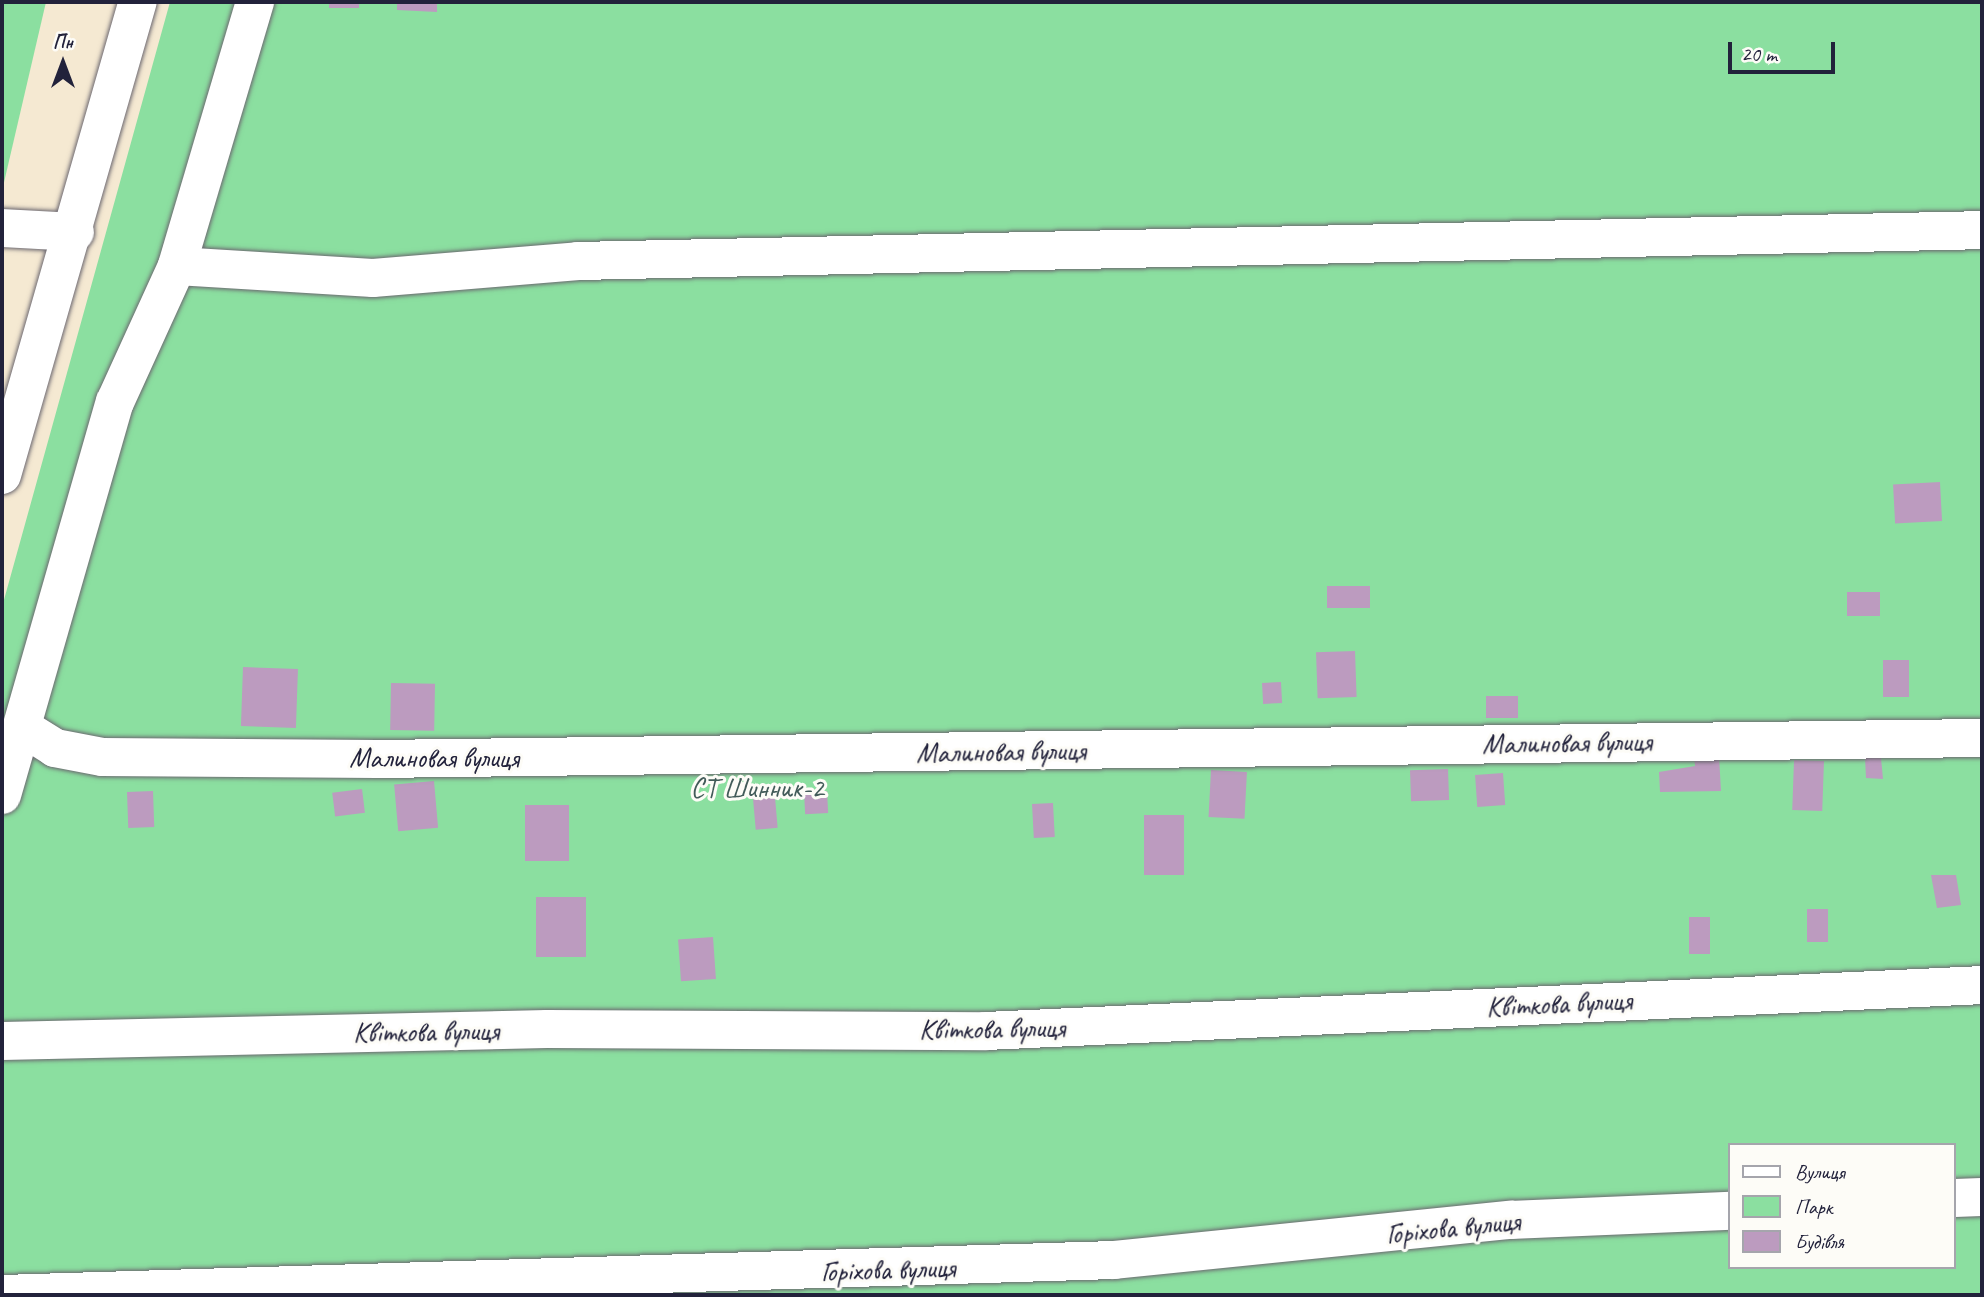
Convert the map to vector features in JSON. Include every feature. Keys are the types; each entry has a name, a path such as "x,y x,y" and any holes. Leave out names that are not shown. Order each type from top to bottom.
{"street":[{"path":"2,475 75,232 138,2"},
{"path":"2,795 25,729 115,402 177,266 255,2"},
{"path":"2,228 75,232"},
{"path":"177,266 373,278 578,261 1982,230"},
{"name":"Малиновая вулиця","path":"25,729 55,748 102,757 377,759 1982,738"},
{"name":"Квіткова вулиця","path":"2,1041 547,1029 986,1031 1982,985"},
{"path":"1956,1198 1982,1197"},
{"name":"Горіхова вулиця","path":"2,1294 1114,1261 1511,1220 1728,1210"}],"green space":[{"path":"2,2 46,2 2,191"},
{"name":"СТ Шинник-2","path":"170,2 1982,2 1982,1295 2,1295 2,607"}],"building":[{"path":"329,2 359,2 359,8 329,8"},
{"path":"397,2 437,2 437,12 397,10"},
{"path":"1940,482 1942,521 1895,523 1893,484"},
{"path":"1327,586 1370,586 1370,608 1327,608"},
{"path":"1847,592 1880,592 1880,616 1847,616"},
{"path":"1355,651 1357,697 1318,698 1316,652"},
{"path":"1883,660 1909,660 1909,697 1883,697"},
{"path":"243,667 298,669 296,728 241,726"},
{"path":"1281,682 1282,703 1263,704 1262,683"},
{"path":"391,683 435,684 434,731 390,730"},
{"path":"1486,696 1518,696 1518,718 1486,718"},
{"path":"1694,756 1719,756 1721,791 1660,792 1659,772 1695,766"},
{"path":"1865,757 1881,758 1883,779 1866,778"},
{"path":"1794,760 1824,761 1822,811 1792,810"},
{"path":"1448,769 1449,800 1411,801 1410,770"},
{"path":"1211,770 1247,772 1244,819 1209,817"},
{"path":"1503,773 1505,805 1477,807 1475,775"},
{"path":"434,781 438,828 398,831 394,784"},
{"path":"774,786 778,828 756,830 752,788"},
{"path":"362,789 365,813 335,816 332,793"},
{"path":"153,791 154,827 128,828 127,792"},
{"path":"827,791 828,813 805,814 804,792"},
{"path":"1053,803 1055,837 1034,838 1032,804"},
{"path":"525,805 569,805 569,861 525,861"},
{"path":"1144,815 1184,815 1184,875 1144,875"},
{"path":"1931,875 1956,875 1961,905 1937,908"},
{"path":"536,897 586,897 586,957 536,957"},
{"path":"1807,909 1828,909 1828,942 1807,942"},
{"path":"1689,917 1710,917 1710,954 1689,954"},
{"path":"713,937 716,979 681,981 678,939"}]}
